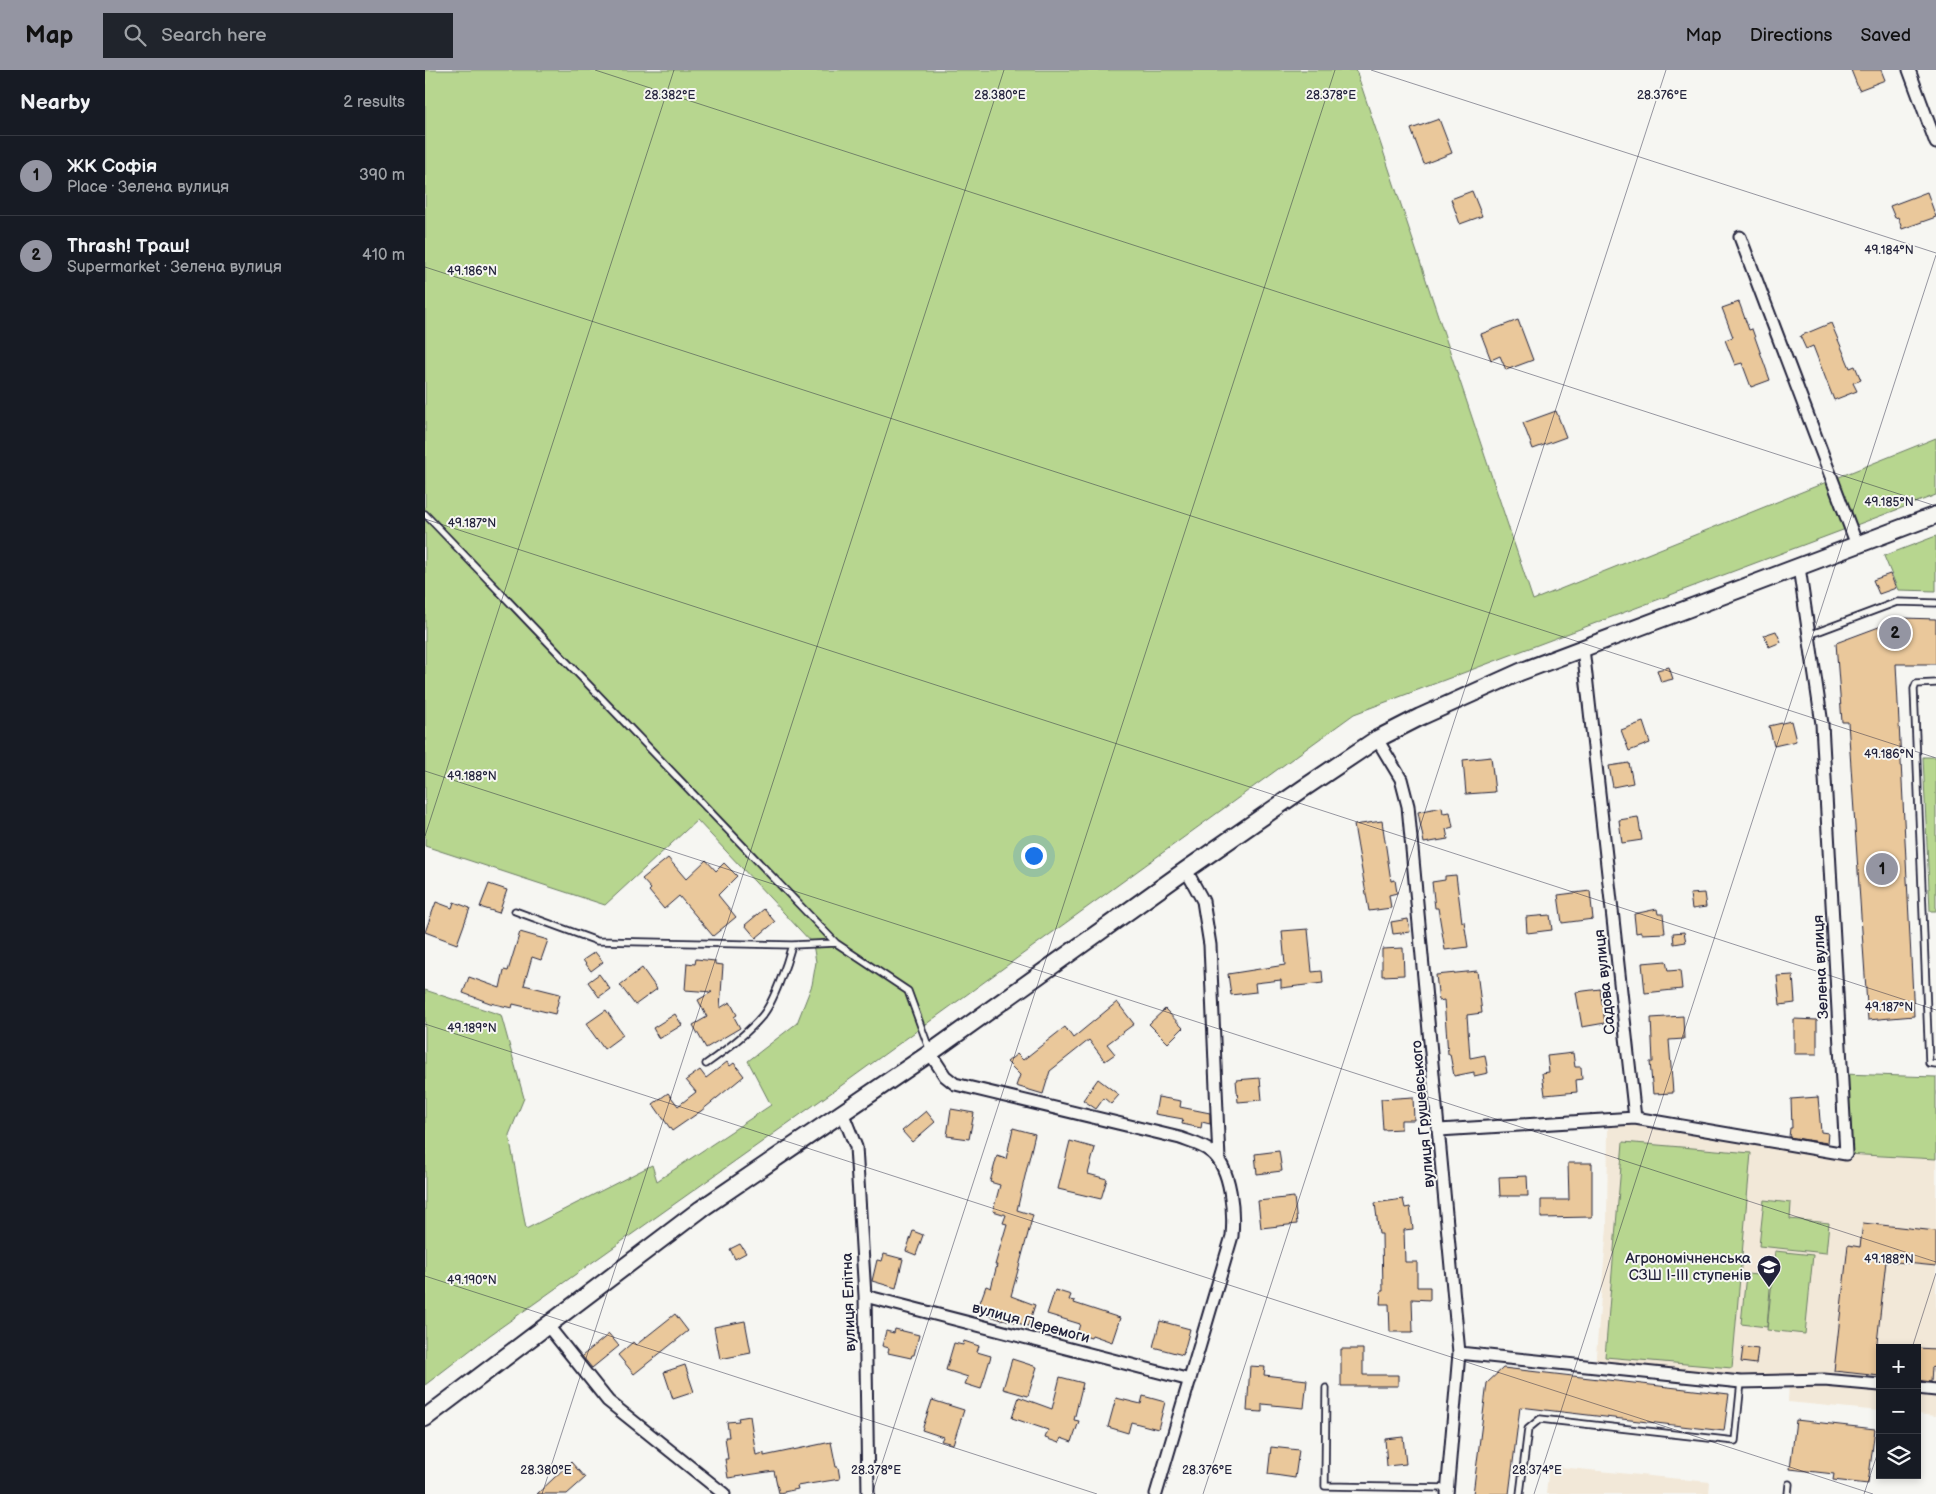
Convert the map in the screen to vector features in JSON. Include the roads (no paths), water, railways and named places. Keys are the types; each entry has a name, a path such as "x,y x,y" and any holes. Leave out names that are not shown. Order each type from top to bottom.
{"main road":[{"path":"425,1418 701,1209 931,1053 1187,870 1377,739 1471,694 1583,648 1936,515"}],"street":[{"path":"1909,70 1936,143"},
{"path":"1740,237 1857,544"},
{"name":"Зелена вулиця","path":"1635,1118 1846,1154 1822,724 1799,567"},
{"name":"Садова вулиця","path":"1583,648 1635,1118"},
{"name":"вулиця Грушевського","path":"1377,739 1401,779 1408,806 1439,1130 1459,1353 1448,1491"},
{"path":"1156,1494 1232,1236 1233,1220 1231,1196 1219,1160 1210,945 1203,902 1187,870"},
{"path":"931,1053 945,1076 955,1084 1180,1138 1211,1152 1219,1160"},
{"name":"вулиця Елітна","path":"842,1112 856,1146 865,1296 868,1494"},
{"path":"1439,1130 1635,1118"},
{"name":"вулиця Перемоги","path":"865,1296 1190,1380"},
{"path":"548,1326 609,1402 724,1494"},
{"path":"1459,1353 1741,1382 1824,1380 1876,1385"},
{"path":"1921,1388 1936,1390"}],"lane":[{"path":"425,514 836,943 908,991 931,1053"},
{"path":"1809,635 1897,602 1936,603"},
{"path":"1936,683 1916,684 1914,690 1929,1063 1936,1064"},
{"path":"515,911 597,941 792,945 836,943"},
{"path":"706,1064 741,1038 763,1015 786,966 792,945"},
{"path":"1520,1494 1528,1429 1540,1419 1735,1440 1741,1382"},
{"path":"1326,1388 1325,1486 1448,1491"},
{"path":"1788,1494 1789,1484"}],"place":[{"name":"Thrash! Траш!","path":"1895,633"},
{"name":"ЖК Софія","path":"1882,869"},
{"name":"Агрономічненська СЗШ І-ІІІ ступенів","path":"1769,1288"}]}
